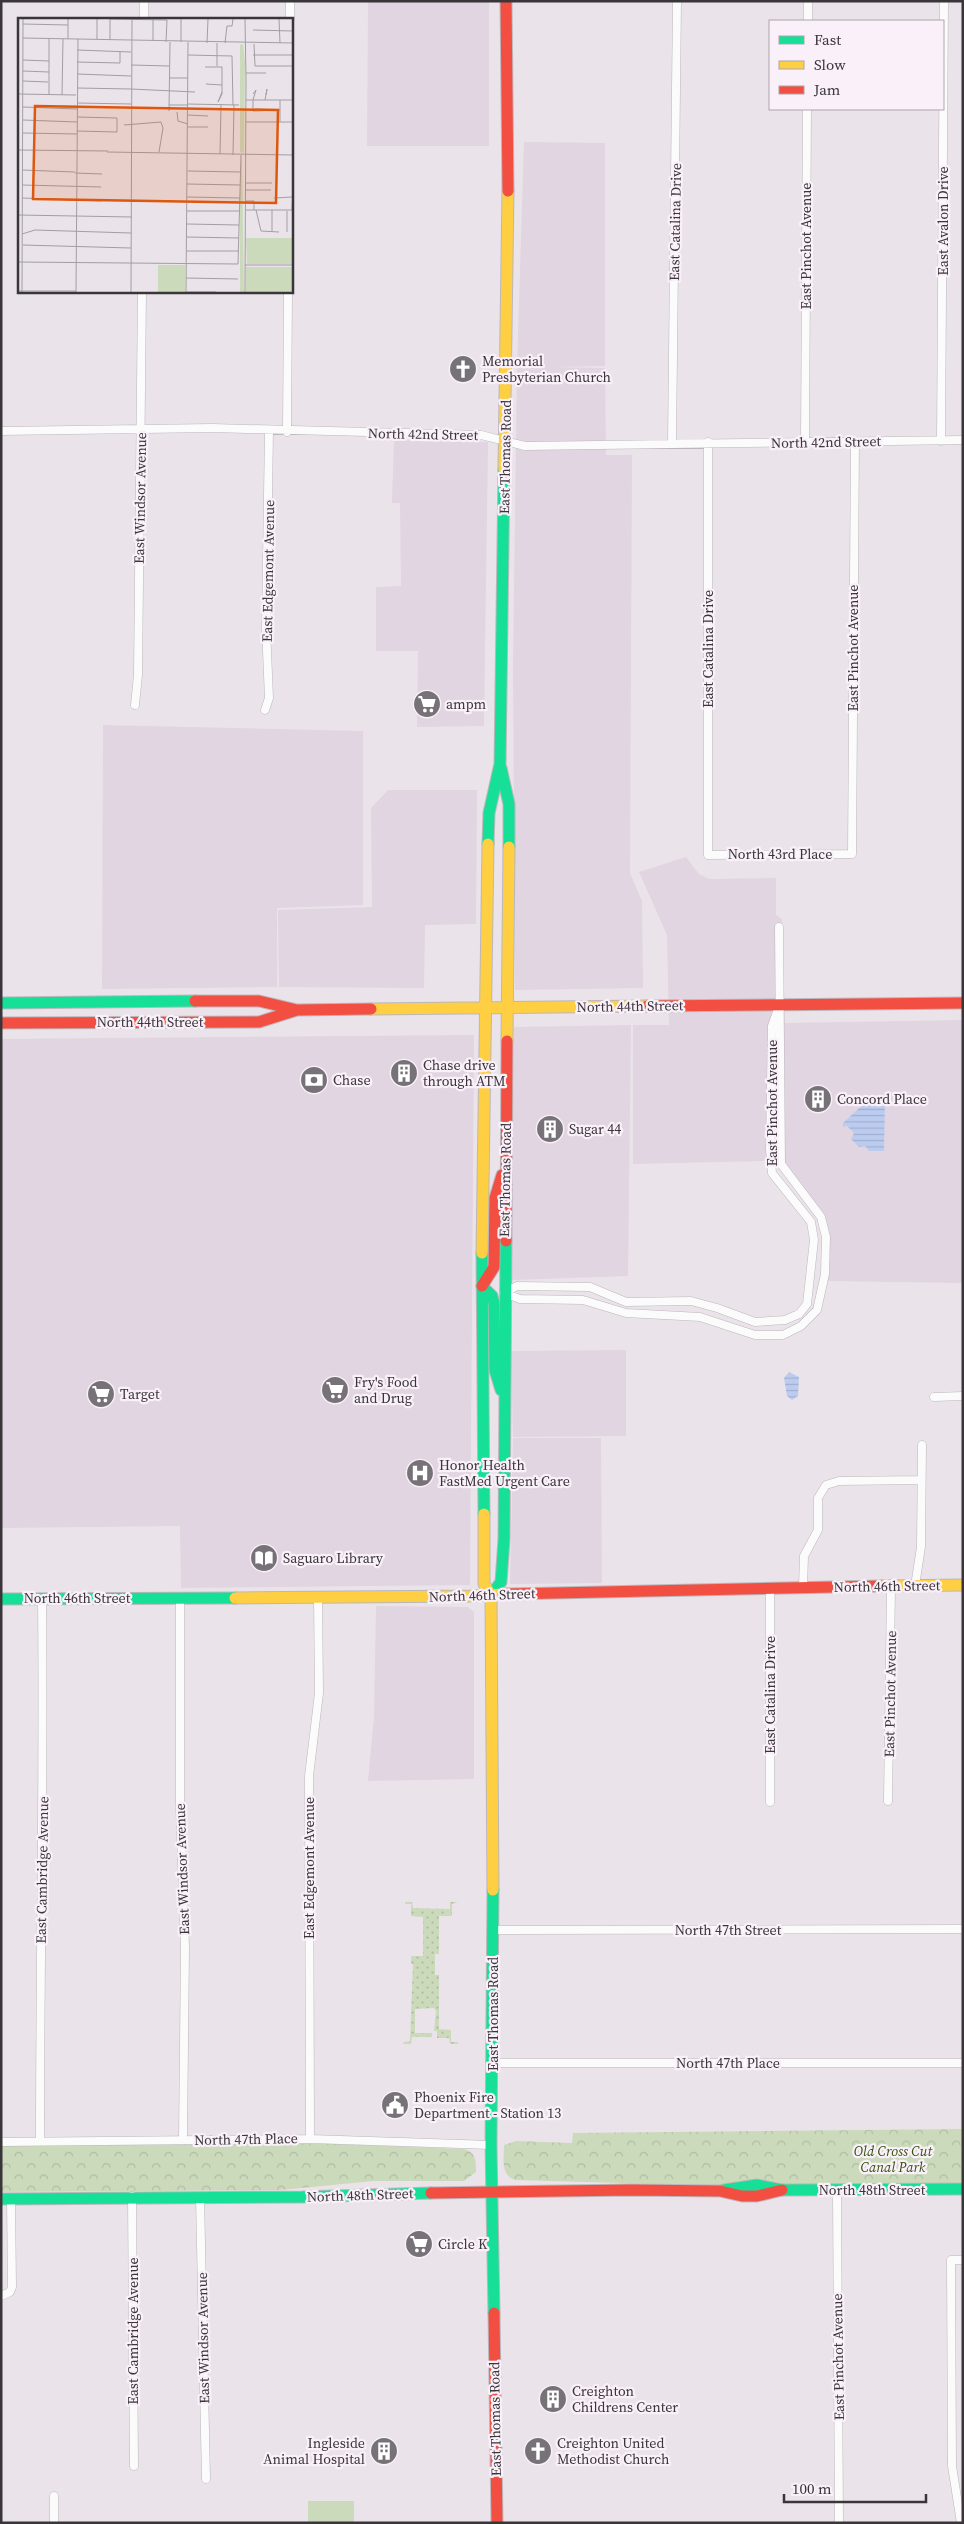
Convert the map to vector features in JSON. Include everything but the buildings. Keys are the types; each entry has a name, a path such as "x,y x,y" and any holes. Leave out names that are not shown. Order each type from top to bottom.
{"main road":[{"name":"East Thomas Road","path":"496,2523 492,2192 491,1595 484,1584 482,1286 489,813 500,764 508,208 506,1"},
{"name":"East Thomas Road","path":"491,1595 501,1582 504,1401 509,804 500,764"},
{"name":"North 44th Street","path":"1,1003 259,1001 297,1010 963,1003"},
{"name":"North 44th Street","path":"1,1023 260,1022 297,1010"},
{"path":"504,1401 494,1370 494,1303 492,1296 482,1286 494,1267 494,1198 506,1164"},
{"name":"North 46th Street","path":"1,1599 318,1598 963,1585"},
{"name":"North 48th Street","path":"6,2199 132,2196 302,2197 492,2192 720,2191 757,2185 782,2190 963,2189"}],"street":[{"path":"144,1 144,18"},
{"path":"290,1 290,18"},
{"name":"East Catalina Drive","path":"672,443 677,1"},
{"path":"808,1 808,20"},
{"name":"East Avalon Drive","path":"944,1 944,20"},
{"name":"East Pinchot Avenue","path":"805,443 808,110"},
{"name":"East Avalon Drive","path":"941,441 943,110"},
{"name":"East Windsor Avenue","path":"135,705 138,675 142,292"},
{"path":"287,432 288,292"},
{"name":"North 42nd Street","path":"1,431 140,428 481,436 525,446 963,440"},
{"name":"East Edgemont Avenue","path":"265,710 268,698 266,628 269,431"},
{"name":"East Catalina Drive","path":"708,442 708,855"},
{"name":"East Pinchot Avenue","path":"852,854 855,442"},
{"name":"North 43rd Place","path":"708,855 852,854"},
{"name":"East Pinchot Avenue","path":"504,1293 520,1299 583,1300 626,1313 700,1317 756,1335 784,1335 807,1322 817,1310 825,1274 826,1237 821,1217 781,1164 779,927"},
{"name":"East Pinchot Avenue","path":"504,1293 517,1286 590,1287 626,1302 691,1302 717,1308 755,1322 785,1320 799,1314 807,1304 814,1240 811,1222 772,1173 770,1149 772,1026 780,1005"},
{"path":"934,1397 963,1396"},
{"path":"915,1586 921,1547 922,1445"},
{"path":"803,1588 804,1556 807,1547 818,1530 818,1498 826,1485 839,1481 921,1480"},
{"name":"East Pinchot Avenue","path":"888,1801 891,1586"},
{"name":"East Catalina Drive","path":"770,1589 770,1802"},
{"name":"East Cambridge Avenue","path":"40,2141 40,1982 44,1791 42,1598"},
{"name":"East Windsor Avenue","path":"180,1598 180,1806 185,1965 183,2140"},
{"name":"East Edgemont Avenue","path":"310,2139 309,1776 310,1754 319,1693 318,1598"},
{"name":"North 47th Street","path":"493,1930 963,1929"},
{"name":"North 47th Place","path":"493,2063 963,2063"},
{"name":"North 47th Place","path":"1,2142 310,2139 492,2145"},
{"name":"East Pinchot Avenue","path":"837,2191 839,2523"},
{"name":"East Cambridge Avenue","path":"132,2196 134,2466"},
{"name":"East Windsor Avenue","path":"200,2197 206,2478"},
{"path":"1,2296 10,2292 12,2287 6,2199"},
{"path":"960,2523 952,2466 951,2260 963,2260"},
{"path":"54,2496 54,2523"}],"shaded area":[{"path":"368,1 489,1 489,146 367,146"},
{"path":"524,142 605,143 605,366 552,367 605,368 606,455 632,455 630,873 642,901 643,988 515,990 513,663 517,367"},
{"path":"394,440 488,442 484,726 417,727 418,651 376,651 376,587 401,586 400,503 392,503"},
{"path":"103,725 363,731 363,905 277,908 277,987 102,989"},
{"path":"388,790 477,790 476,924 425,925 424,988 279,987 278,910 372,907 371,808"},
{"path":"686,857 699,874 709,879 776,878 776,915 782,919 785,1023 963,1020 963,1283 828,1281 826,1220 785,1163 765,1161 633,1164 633,1025 669,1025 667,935 639,872"},
{"path":"631,1025 628,1276 511,1280 514,1027"},
{"path":"474,1035 470,1585 181,1588 180,1526 1,1528 1,1039"},
{"path":"626,1350 626,1436 513,1437 511,1351"},
{"path":"513,1438 601,1438 602,1583 510,1584"},
{"path":"376,1606 468,1607 474,1612 474,1779 368,1781 374,1717"}],"green space":[{"path":"405,1902 412,1902 413,1908 450,1909 450,1902 458,1902 452,1904 452,1916 439,1916 439,1954 435,1954 435,1975 439,1975 439,2029 451,2030 451,2042 458,2042 458,2044 450,2044 449,2038 437,2038 437,2031 434,2031 436,2011 434,2008 415,2009 415,2033 432,2033 432,2037 412,2037 411,2044 403,2044 410,2041 413,1964 411,1964 411,1956 423,1956 423,1917 411,1916 411,1904 405,1904"},
{"name":"Old Cross Cut Canal Park","path":"963,2129 963,2187 725,2186 515,2180 510,2178 504,2166 504,2145 516,2141 572,2143 573,2133"},
{"path":"310,2143 464,2149 473,2155 476,2172 464,2181 374,2181 281,2190 1,2192 1,2146"},
{"path":"308,2501 354,2501 354,2522 308,2522"}],"water":[{"path":"869,1099 885,1099 884,1151 869,1151 865,1146 859,1147 851,1139 854,1133 847,1126 843,1127 843,1123"},
{"path":"789,1372 799,1377 798,1396 792,1400 787,1396 784,1378"}],"traffic: fast":[{"path":"488,844 489,813 500,764 504,469"},
{"path":"501,768 509,804 509,847"},
{"path":"1,1003 195,1001"},
{"path":"491,1595 501,1582 504,1539 506,1241"},
{"path":"482,1253 484,1514"},
{"path":"482,1286 492,1296 494,1303 495,1370 501,1390"},
{"path":"1,1599 235,1598"},
{"path":"493,1890 491,2145 494,2313"},
{"path":"724,2190 757,2185 782,2190 963,2189"},
{"path":"1,2199 302,2197 431,2193"}],"traffic: slow":[{"path":"504,469 508,191"},
{"path":"482,1253 488,844"},
{"path":"507,1041 509,847"},
{"path":"371,1009 647,1006"},
{"path":"484,1514 484,1584 491,1595 493,1890"},
{"path":"881,1586 963,1585"},
{"path":"235,1598 471,1596 503,1594"}],"traffic: jam":[{"path":"506,1 508,191"},
{"path":"195,1001 259,1001 297,1010"},
{"path":"647,1006 963,1003"},
{"path":"1,1023 259,1022 297,1010 371,1009"},
{"path":"506,1241 507,1041"},
{"path":"482,1286 494,1267 495,1198 502,1175"},
{"path":"503,1594 881,1586"},
{"path":"431,2193 631,2190 720,2191 742,2196 757,2196 782,2190"},
{"path":"494,2313 497,2523"}],"place":[{"name":"Memorial Presbyterian Church","path":"463,369"},
{"name":"ampm","path":"427,704"},
{"name":"Chase drive through ATM","path":"404,1073"},
{"name":"Chase","path":"314,1080"},
{"name":"Concord Place","path":"818,1099"},
{"name":"Sugar 44","path":"550,1129"},
{"name":"Fry's Food and Drug","path":"335,1390"},
{"name":"Target","path":"101,1394"},
{"name":"Honor Health FastMed Urgent Care","path":"420,1473"},
{"name":"Saguaro Library","path":"264,1558"},
{"name":"Phoenix Fire Department - Station 13","path":"395,2105"},
{"name":"Circle K","path":"419,2244"},
{"name":"Creighton Childrens Center","path":"553,2399"},
{"name":"Ingleside Animal Hospital","path":"384,2451"},
{"name":"Creighton United Methodist Church","path":"538,2451"}]}
